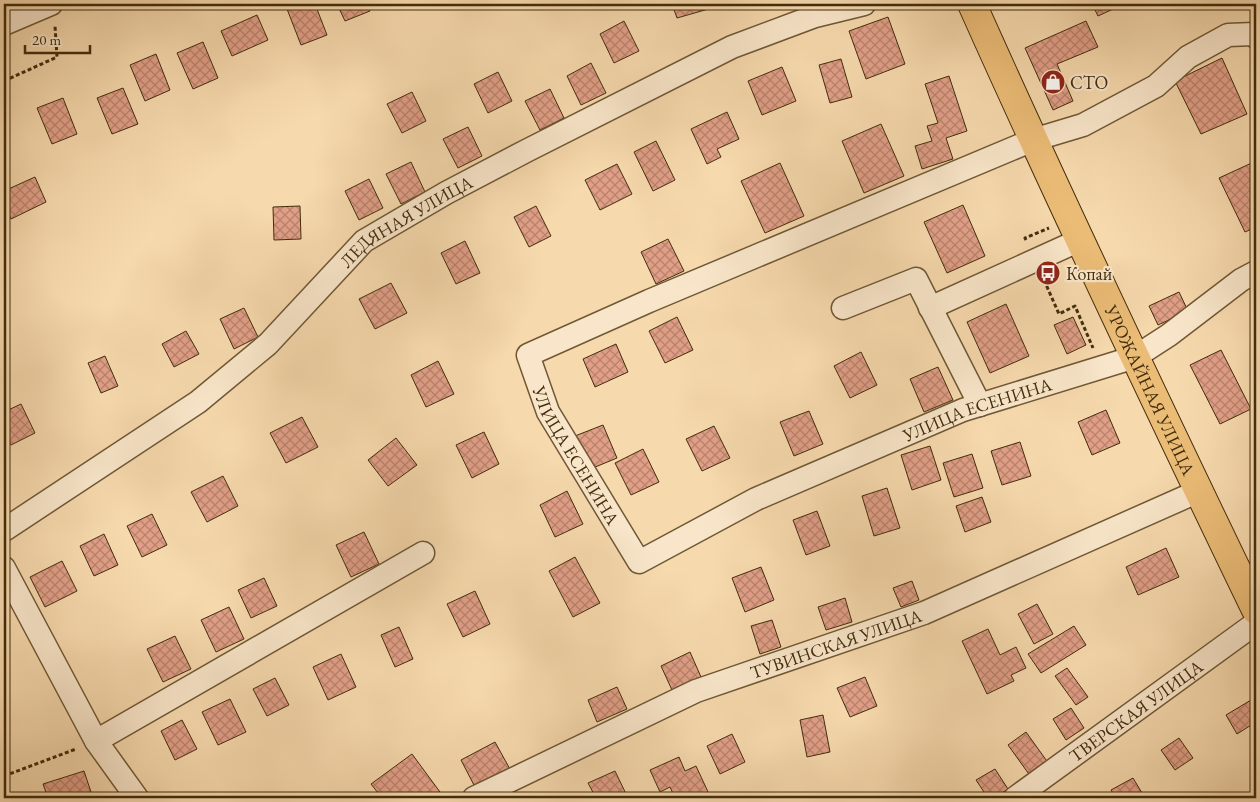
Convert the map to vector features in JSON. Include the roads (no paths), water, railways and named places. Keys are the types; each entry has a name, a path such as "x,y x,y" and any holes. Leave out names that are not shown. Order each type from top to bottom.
{"main road":[{"name":"УРОЖАЙНАЯ УЛИЦА","path":"972,4 1033,140 1256,610"}],"street":[{"name":"ЛЕДЯНАЯ УЛИЦА","path":"4,530 198,402 268,344 364,241 446,193 732,47 815,16 864,4"},
{"path":"4,24 53,13"},
{"path":"1033,140 1083,125 1156,86 1188,58 1228,35 1254,34 1256,37"},
{"name":"УЛИЦА ЕСЕНИНА","path":"1033,140 649,301 528,355 548,412 639,562 756,499 963,410 1135,357 1169,335 1242,280 1256,272"},
{"path":"930,308 1080,240"},
{"path":"843,308 916,279 980,405"},
{"name":"ТУВИНСКАЯ УЛИЦА","path":"474,798 696,691 924,613 1198,491"},
{"path":"96,741 423,553"},
{"path":"4,568 96,741 137,798"},
{"name":"ТВЕРСКАЯ УЛИЦА","path":"1015,798 1256,624"}],"place":[{"name":"СТО","path":"1053,82"},
{"name":"Копай","path":"1048,273"}]}
